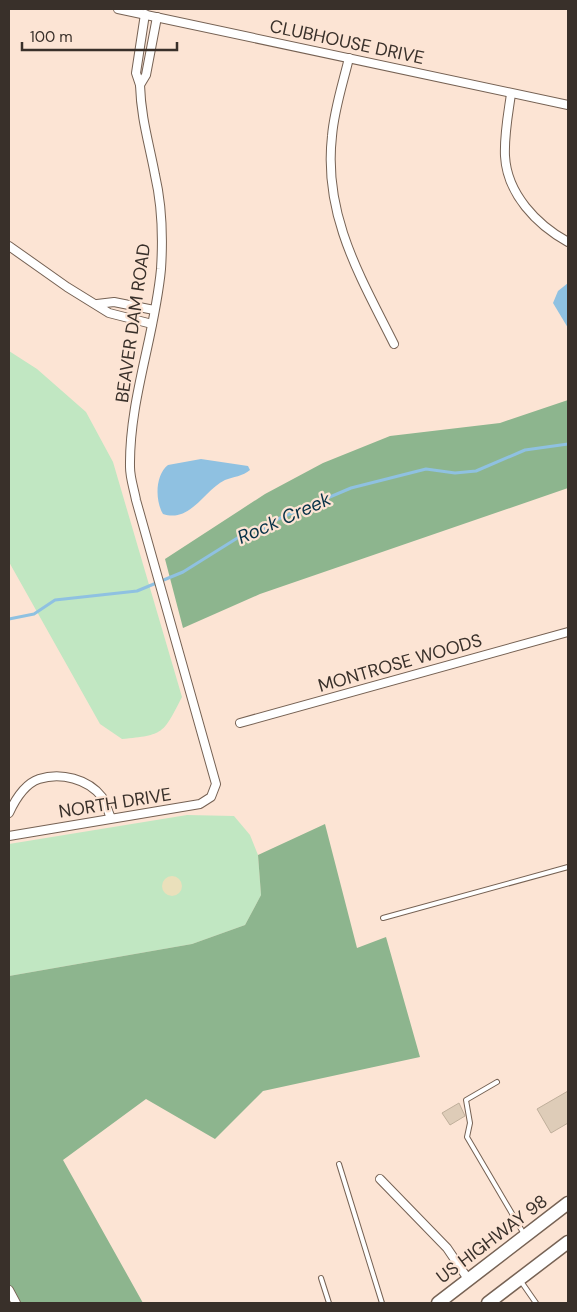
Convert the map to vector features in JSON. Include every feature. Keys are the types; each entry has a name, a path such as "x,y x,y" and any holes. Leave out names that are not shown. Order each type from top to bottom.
{"main road":[{"name":"US HIGHWAY 98","path":"438,1303 568,1203"},
{"path":"488,1303 568,1242"}],"street":[{"name":"CLUBHOUSE DRIVE","path":"118,9 568,105"},
{"name":"BEAVER DAM ROAD","path":"145,14 136,73 140,86 144,132 155,174 160,206 160,269 137,402 130,469 153,563 216,784"},
{"name":"BEAVER DAM ROAD","path":"140,86 146,75 158,17"},
{"path":"349,58 332,135 330,156 332,199 348,250 394,344"},
{"path":"512,94 505,140 505,158 509,178 518,197 531,214 568,242"},
{"path":"9,246 66,287 109,313 152,324"},
{"path":"97,304 114,302 154,310"},
{"name":"MONTROSE WOODS","path":"240,723 568,632"},
{"path":"9,813 18,795 38,779 64,776 87,782 102,798 111,818"},
{"name":"NORTH DRIVE","path":"9,836 200,804 211,797 216,784"},
{"path":"380,1179 447,1248 468,1279"},
{"path":"9,1290 16,1303"}],"lane":[{"path":"383,918 568,867"},
{"path":"497,1082 466,1100 470,1123 468,1137 525,1236"},
{"path":"339,1164 382,1303"},
{"path":"321,1278 329,1303"},
{"path":"519,1279 536,1303"}],"green space":[{"path":"9,351 37,369 86,412 113,462 182,697 171,719 161,730 154,734 122,739 100,724 9,562"},
{"path":"568,400 568,488 260,594 183,628 165,559 265,494 323,463 390,436 500,423"},
{"path":"187,815 234,816 250,835 258,855 261,895 245,925 192,944 9,976 9,844"},
{"path":"325,824 357,948 386,937 420,1057 263,1091 215,1139 146,1099 63,1160 143,1303 9,1303 9,976 192,944 245,925 261,895 258,855"}],"sand":[{"path":"172,876 179,879 182,886 179,893 172,896 165,893 162,886 165,879"}],"water":[{"path":"568,283 568,328 553,303 558,291"},
{"path":"201,459 248,466 250,470 217,485 197,504 182,514 173,516 163,514 160,509 158,488 164,469 168,465"}],"building":[{"path":"568,1091 568,1123 551,1133 537,1109"},
{"path":"459,1103 465,1116 450,1125 442,1113"}],"waterway":[{"name":"Rock Creek","path":"9,619 34,614 55,600 137,591 183,572 255,527 263,530 278,519 351,488 426,469 455,473 476,471 525,450 568,444"}]}
